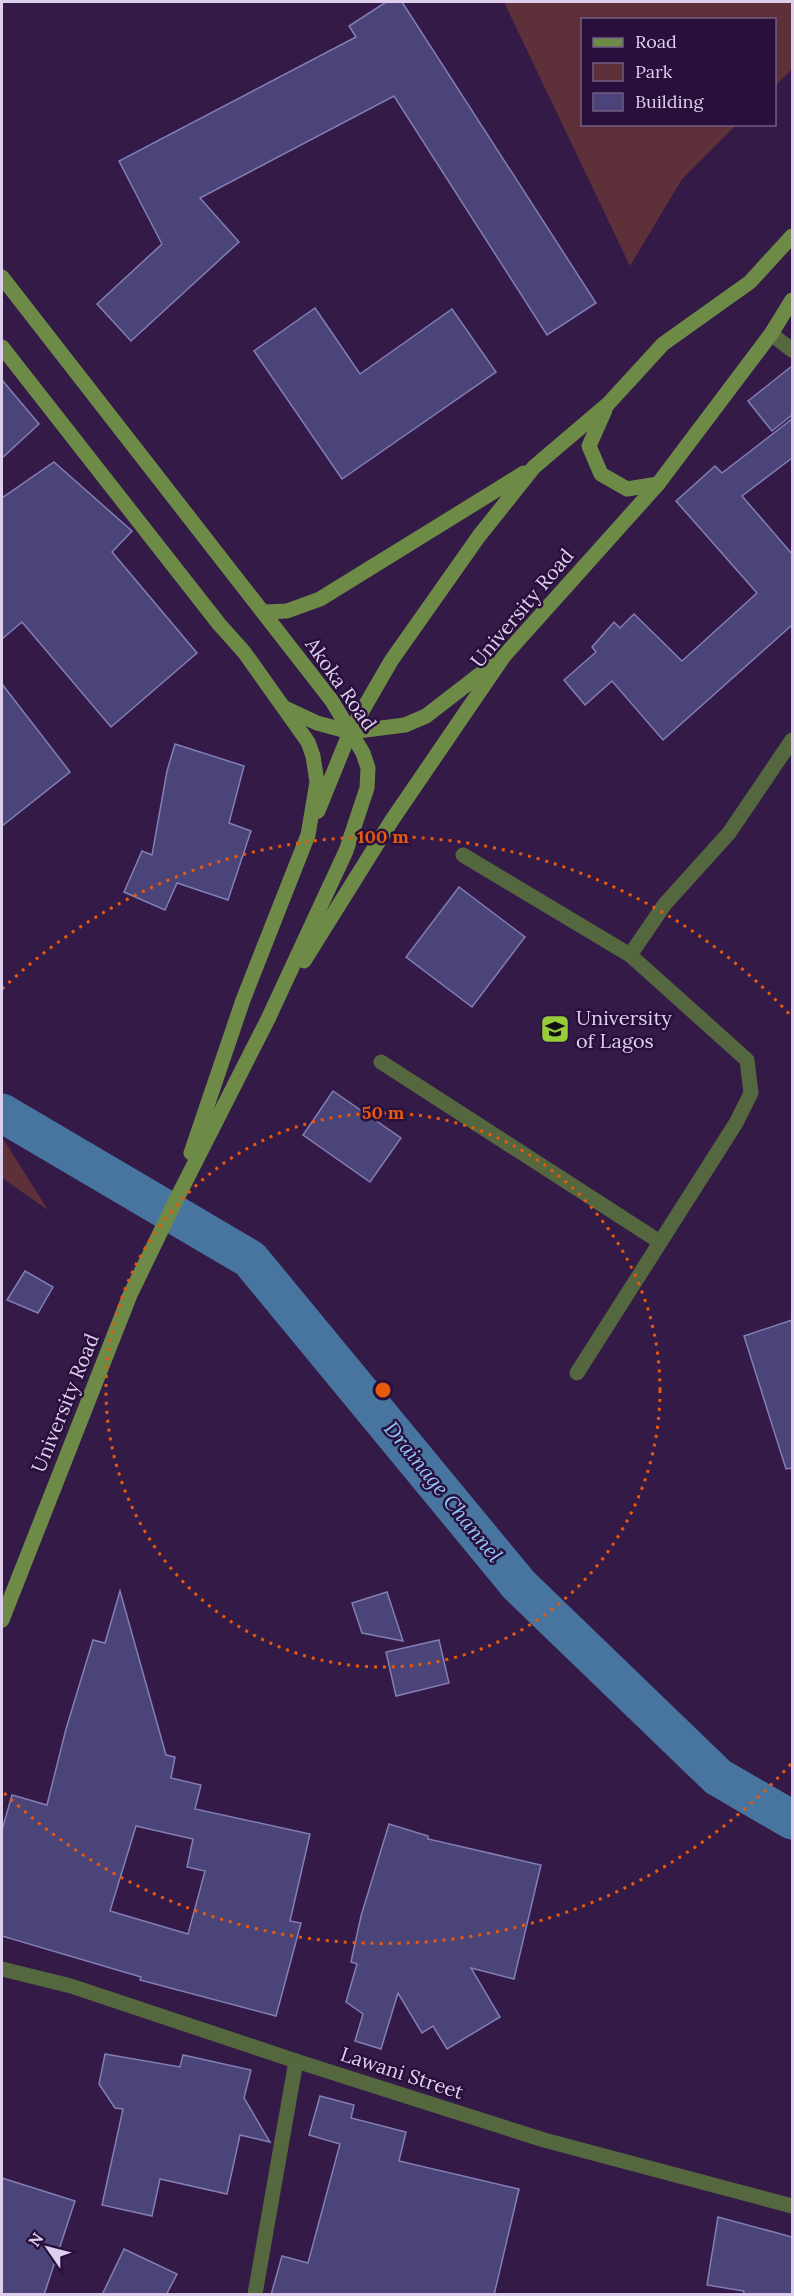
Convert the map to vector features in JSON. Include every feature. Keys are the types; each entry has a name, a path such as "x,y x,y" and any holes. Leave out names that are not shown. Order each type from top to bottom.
{"main road":[{"path":"264,612 287,610 320,599 534,467 608,404 663,344 750,282 792,236"},
{"name":"Akoka Road","path":"2,277 332,700 363,753 368,768 367,788 346,851 268,1019 174,1204"},
{"name":"University Road","path":"268,1019 392,820 504,656 658,484 771,334 792,300"},
{"path":"2,347 219,624 244,651 308,742 313,756 316,782 308,835"},
{"path":"608,404 589,446 601,474 627,489 658,484"},
{"path":"174,1204 243,1000 350,732 391,661 478,536 534,467"},
{"path":"283,706 317,723 350,732 405,725 426,716 504,656"},
{"name":"University Road","path":"2,1620 130,1295 174,1204"}],"street":[{"path":"771,334 792,350"},
{"path":"630,955 665,904 729,833 792,740"},
{"path":"463,855 630,955 747,1060 752,1093 736,1123 577,1373"},
{"path":"381,1062 660,1242"},
{"name":"Lawani Street","path":"2,1969 72,1986 296,2061 544,2140 792,2206"},
{"path":"255,2295 296,2061"}],"green space":[{"path":"504,2 792,2 792,69 776,85 776,18 581,18 581,126 735,126 682,179 630,266"},
{"path":"2,1137 48,1210 2,1178"}],"building":[{"path":"386,2 402,2 596,303 547,335 394,96 200,198 239,242 131,341 97,304 162,244 119,161 356,37 349,26"},
{"path":"315,308 360,374 452,309 496,372 342,479 254,351"},
{"path":"792,366 792,415 772,431 748,401"},
{"path":"2,380 39,424 2,458"},
{"path":"792,419 792,458 742,496 792,554 792,625 663,740 612,681 585,705 564,680 596,652 592,647 614,622 620,628 634,614 682,661 757,593 676,501 715,466 722,473"},
{"path":"54,462 132,531 112,552 197,653 111,727 22,622 2,639 2,498"},
{"path":"2,684 70,772 2,826"},
{"path":"175,744 244,766 229,823 251,831 228,900 177,883 165,910 124,892 142,851 152,855 167,771"},
{"path":"459,887 525,937 472,1007 406,957"},
{"path":"333,1091 401,1138 370,1182 303,1135"},
{"path":"25,1271 53,1287 38,1313 7,1300"},
{"path":"792,1320 792,1468 786,1469 744,1336"},
{"path":"120,1591 166,1755 175,1757 171,1778 201,1785 195,1809 310,1834 290,1921 301,1923 276,2016 140,1980 141,1977 2,1936 2,1830 12,1795 47,1805 66,1729 93,1640 105,1643","holes":["136,1826 193,1839 187,1867 205,1871 188,1934 110,1911"]},
{"path":"387,1592 403,1641 362,1633 352,1603"},
{"path":"439,1640 449,1683 396,1696 386,1652"},
{"path":"389,1824 428,1836 428,1839 541,1865 514,1979 471,1968 500,2017 447,2049 433,2026 422,2033 398,1993 381,2049 355,2041 363,2014 346,2002 357,1964 351,1962 361,1916"},
{"path":"105,2054 180,2067 183,2055 251,2070 244,2098 270,2142 240,2135 227,2194 160,2179 152,2216 102,2205 123,2109 115,2108 99,2084"},
{"path":"320,2096 354,2105 351,2118 406,2132 399,2161 519,2189 494,2295 271,2295 282,2256 308,2263 340,2144 309,2135"},
{"path":"2,2178 75,2201 44,2295 2,2295"},
{"path":"718,2217 792,2237 792,2295 743,2295 744,2291 707,2285"},
{"path":"124,2249 177,2274 166,2295 102,2295"}],"waterway":[{"name":"Drainage Channel","path":"2,1113 250,1259 519,1585 718,1777 792,1820"}],"place":[{"name":"University of Lagos","path":"555,1029"}]}
